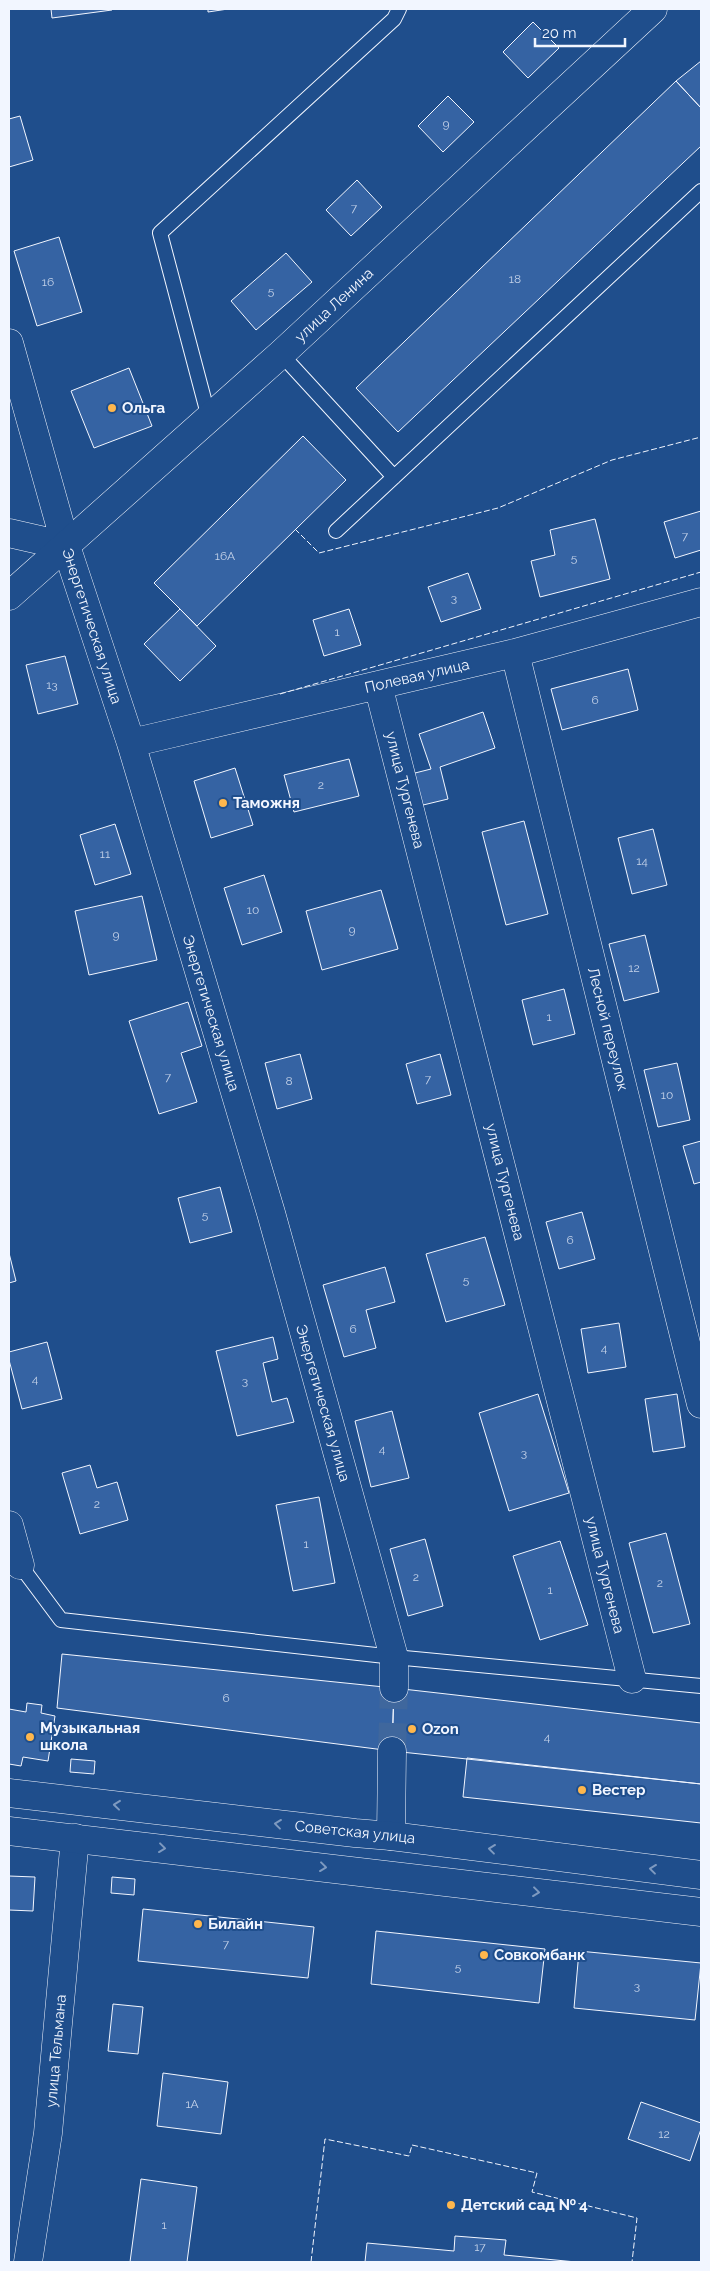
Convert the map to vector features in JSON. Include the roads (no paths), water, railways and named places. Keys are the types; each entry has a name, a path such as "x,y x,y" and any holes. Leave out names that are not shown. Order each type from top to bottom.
{"street":[{"name":"улица Ленина","path":"9,596 281,354 653,9"},
{"name":"Энергетическая улица","path":"9,343 66,546 131,743 271,1213 394,1657 394,1688"},
{"path":"9,533 66,546"},
{"name":"Полевая улица","path":"131,743 514,653 701,602"},
{"name":"Лесной переулок","path":"514,653 701,1404"},
{"name":"улица Тургенева","path":"378,685 632,1679"},
{"path":"9,1525 20,1565"},
{"path":"391,1836 392,1751"},
{"name":"Советская улица","path":"9,1793 391,1836 701,1875"},
{"path":"9,1831 701,1912"},
{"name":"улица Тельмана","path":"28,2262 48,2133 75,1838"}],"lane":[{"path":"209,418 160,233 394,19 399,9"},
{"path":"336,531 701,191"},
{"path":"281,354 394,477"},
{"path":"20,1565 61,1620 394,1657 701,1686"}],"tunnel":[{"path":"392,1751 394,1688"}],"place":[{"name":"Ольга","path":"112,408"},
{"name":"Таможня","path":"223,803"},
{"name":"Ozon","path":"412,1729"},
{"name":"Музыкальная школа","path":"30,1737"},
{"name":"Вестер","path":"582,1790"},
{"name":"Билайн","path":"198,1924"},
{"name":"Совкомбанк","path":"484,1955"},
{"name":"Детский сад № 4","path":"451,2205"}]}
